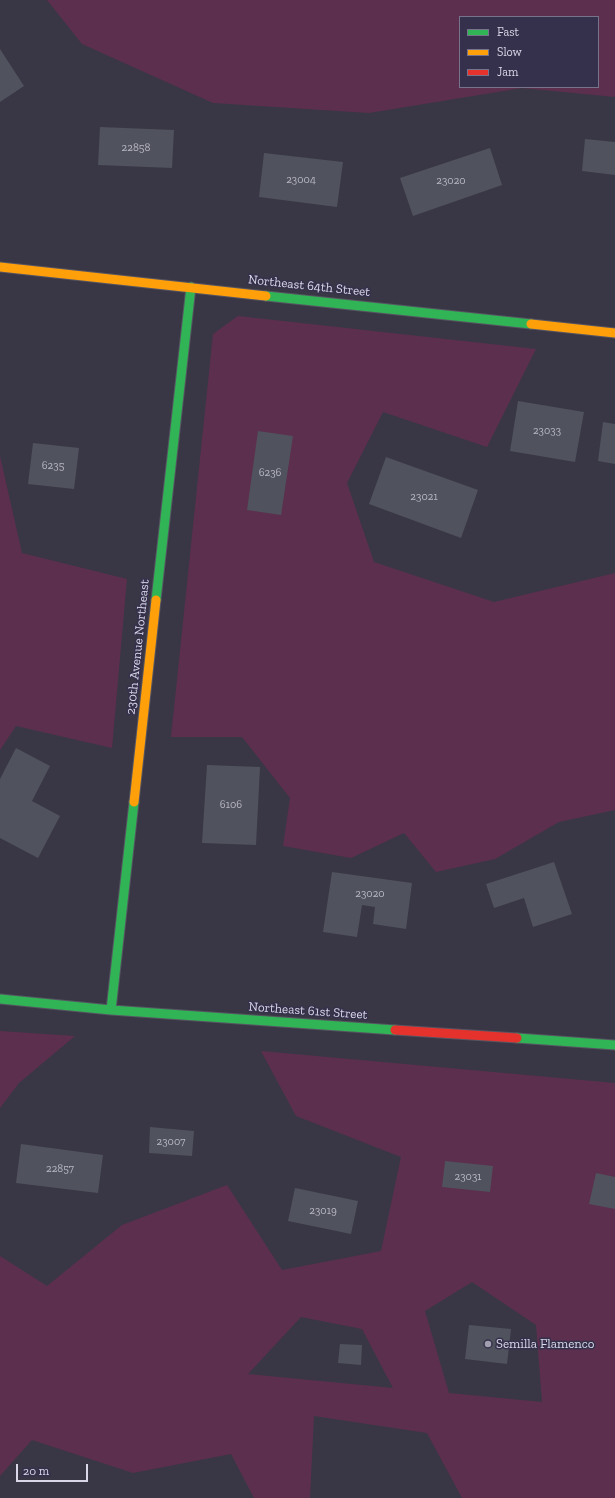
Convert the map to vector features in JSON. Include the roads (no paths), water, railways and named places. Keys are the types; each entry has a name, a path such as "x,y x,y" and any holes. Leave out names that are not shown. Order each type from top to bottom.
{"street":[{"name":"Northeast 64th Street","path":"0,266 615,333"},
{"name":"230th Avenue Northeast","path":"111,1010 191,286"},
{"name":"Northeast 61st Street","path":"0,999 111,1010 615,1045"}],"place":[{"name":"Semilla Flamenco","path":"488,1344"}]}
